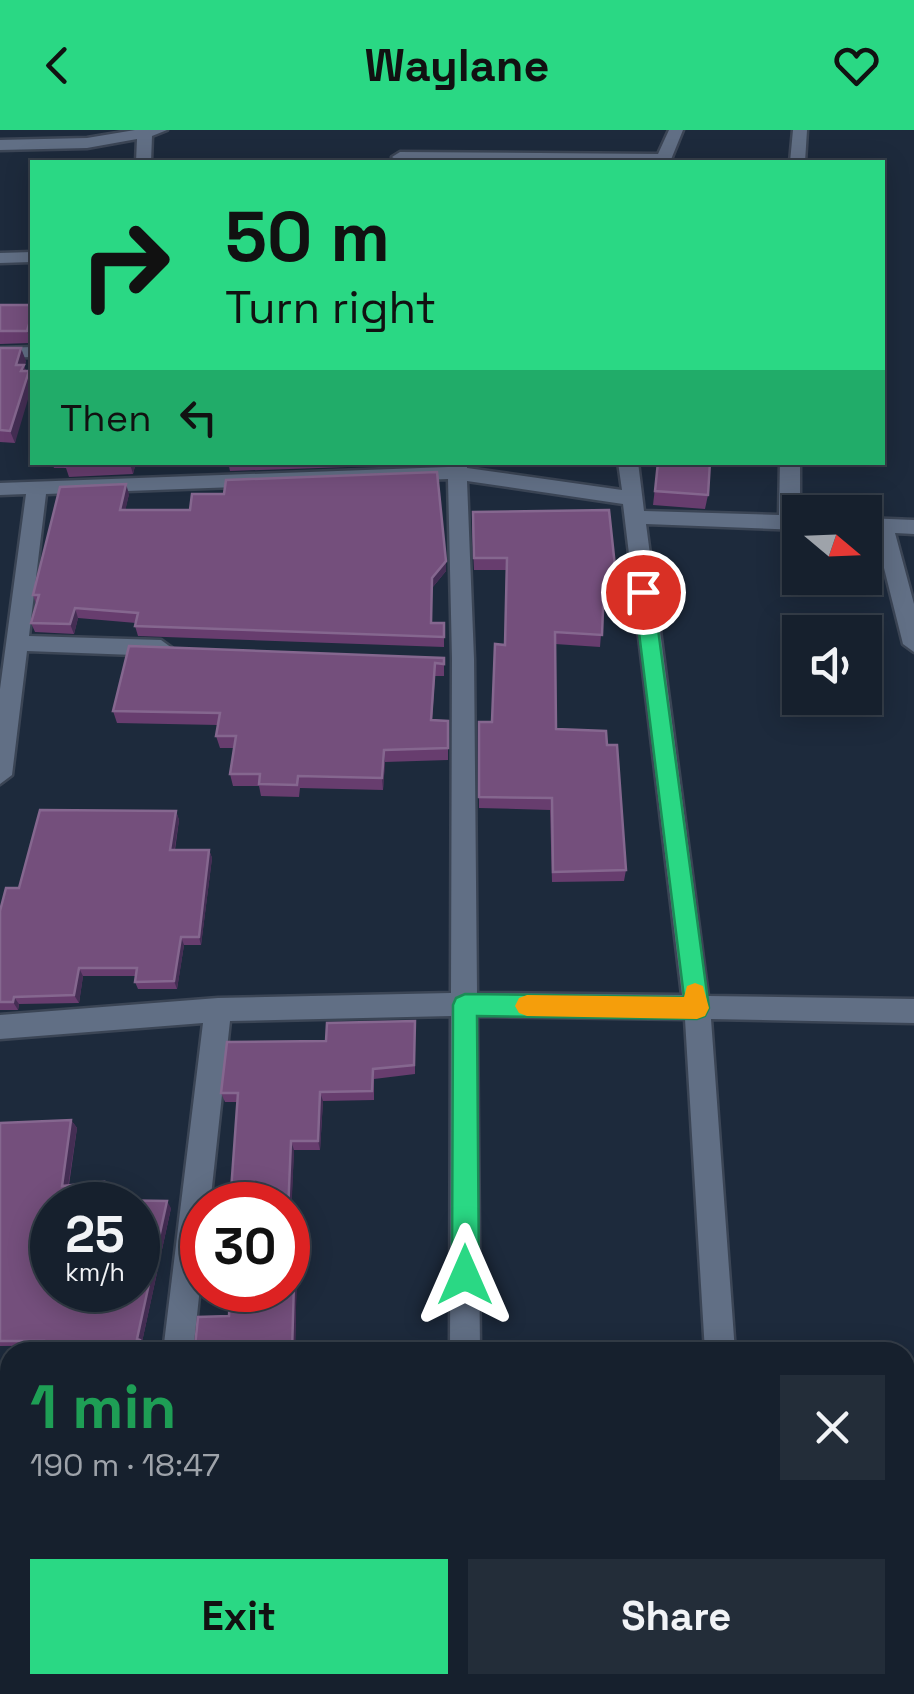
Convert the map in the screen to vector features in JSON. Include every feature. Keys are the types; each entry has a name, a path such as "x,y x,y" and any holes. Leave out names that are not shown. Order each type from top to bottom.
{"street":[{"path":"664,160 676,130"},
{"path":"798,160 800,130"},
{"path":"0,145 152,132 145,160"},
{"path":"400,155 620,160"},
{"path":"0,258 30,257"},
{"path":"0,353 30,352"},
{"path":"628,465 697,1008 719,1342"},
{"path":"790,465 793,495"},
{"path":"457,468 454,659 465,1005 465,1342"},
{"path":"0,489 457,468 631,507 782,521"},
{"path":"0,775 37,488"},
{"path":"882,525 914,527"},
{"path":"882,549 914,644"},
{"path":"16,644 191,650"},
{"path":"0,1027 218,1010 465,1005 914,1011"},
{"path":"179,1342 218,1010"}],"building":[{"path":"0,305 30,305 27,331 0,331"},
{"path":"0,348 21,348 16,365 24,365 21,371 29,371 10,431 0,430"},
{"path":"658,465 710,465 708,495 655,491"},
{"path":"437,472 446,561 432,578 431,623 444,623 444,637 135,626 138,613 75,608 70,624 31,623 39,595 33,595 60,487 126,484 120,510 190,510 192,494 224,494 226,480"},
{"path":"609,510 617,585 604,585 602,635 555,632 556,729 606,731 607,745 617,745 626,870 553,872 552,798 479,797 479,722 492,722 495,644 505,645 507,558 474,558 473,512"},
{"path":"129,646 444,658 444,664 435,663 431,720 448,721 448,748 384,750 382,778 298,776 297,785 259,784 260,774 230,774 236,736 216,736 220,713 113,711"},
{"path":"40,810 176,811 170,850 209,850 199,937 181,937 174,981 135,982 137,968 79,968 74,995 14,997 13,1002 0,1002 0,911 6,888 19,888"},
{"path":"415,1021 414,1065 373,1069 372,1091 320,1092 318,1141 291,1141 289,1182 232,1182 238,1093 221,1093 227,1042 326,1041 327,1023"},
{"path":"71,1120 63,1182 30,1182 30,1312 143,1312 137,1339 140,1340 0,1341 0,1123"},
{"path":"160,1201 167,1201 160,1233"},
{"path":"229,1312 293,1312 292,1342 195,1342 198,1317 229,1316"}],"slow traffic":[{"path":"527,1006 697,1008 695,993"}],"route":[{"path":"465,1275 465,1005 697,1008 643,592"}]}
